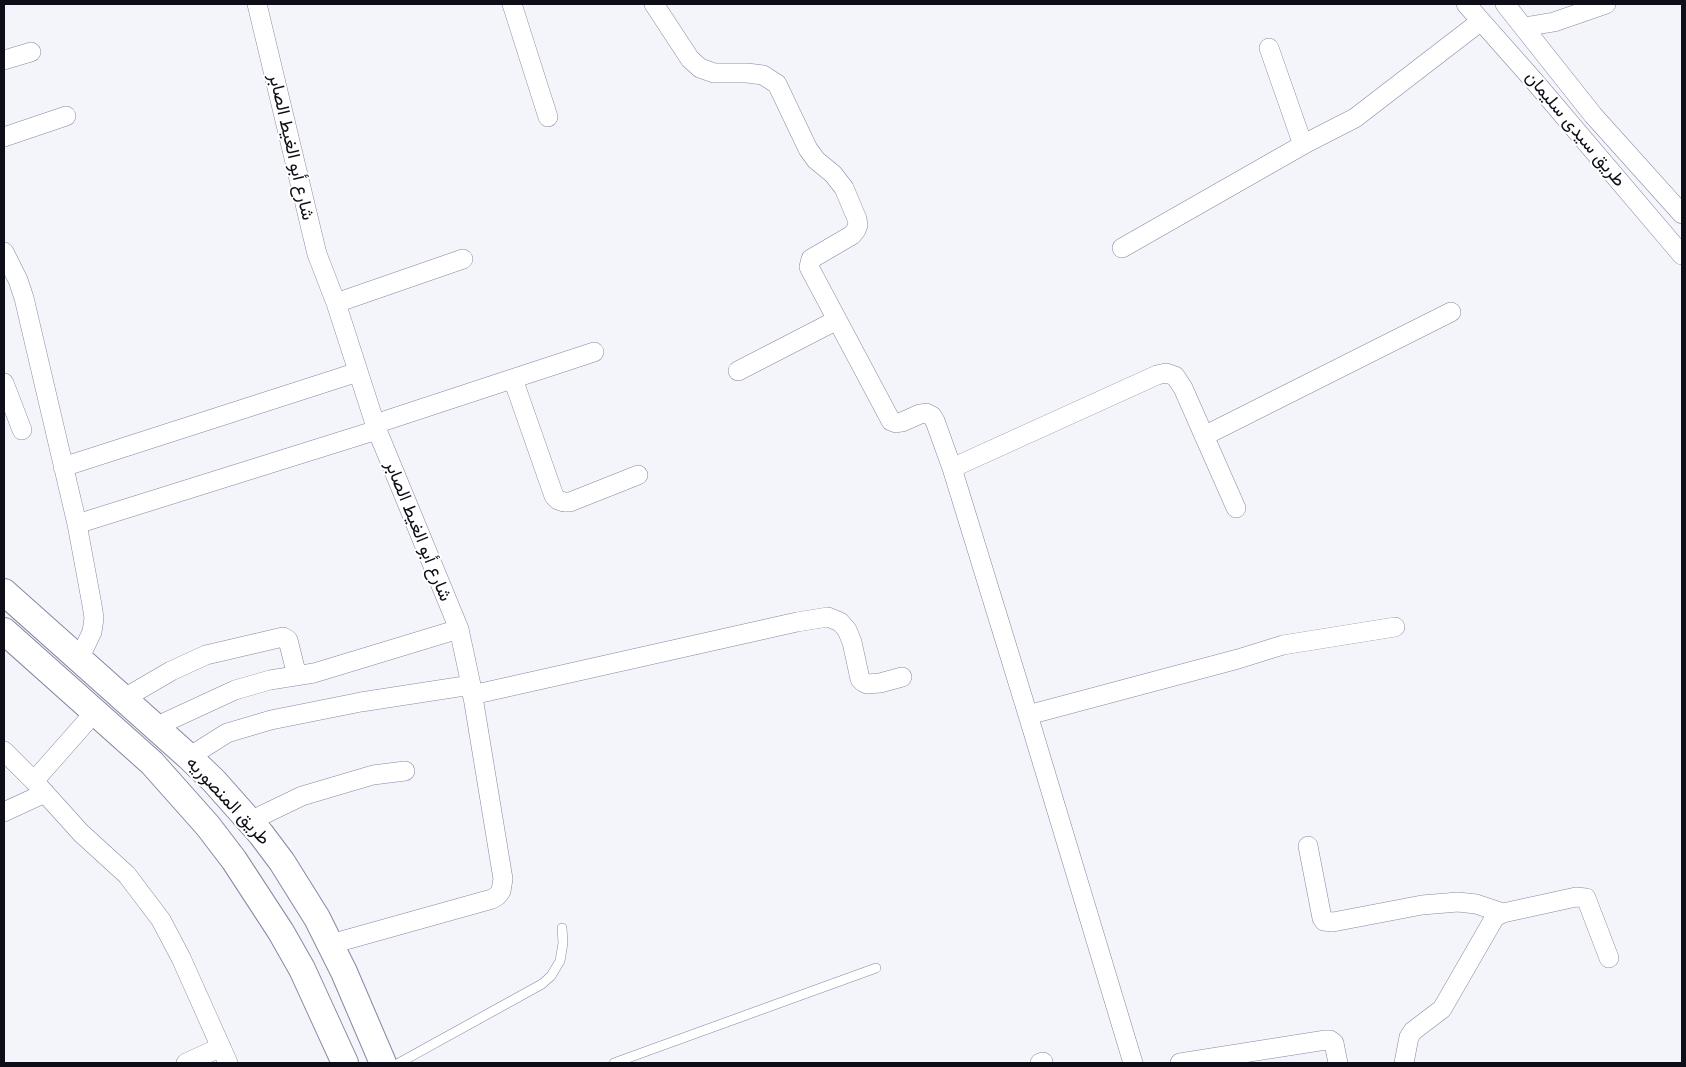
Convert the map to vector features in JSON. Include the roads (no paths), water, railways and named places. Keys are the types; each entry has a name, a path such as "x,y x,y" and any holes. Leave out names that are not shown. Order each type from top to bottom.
{"main road":[{"name":"طريق المنصوريه","path":"4,592 214,781 250,822 282,862 331,944 383,1063"},
{"name":"طريق المنصوريه","path":"4,631 90,717 152,763 197,813 234,860 281,932 328,1022 345,1063"},
{"path":"328,1022 360,1009"}],"street":[{"name":"شارع أبو الغيط الصابر","path":"258,4 312,237 336,303 376,427 459,629 503,879 501,891 492,899 331,944"},
{"path":"512,4 548,117"},
{"path":"654,4 690,59 700,68 714,73 747,72 763,75 776,84 808,149 816,160 833,174 844,188 857,219 858,225 856,230 852,235 810,259 808,262 809,266 891,421 896,423 902,422 926,413 932,416 952,468 1133,1063"},
{"name":"طريق سيدى سليمان","path":"1466,4 1682,255"},
{"name":"طريق سيدى سليمان","path":"1505,4 1593,115 1682,214"},
{"path":"1524,27 1554,22 1606,4"},
{"path":"1122,248 1303,145 1356,118 1481,21"},
{"path":"1269,48 1303,145"},
{"path":"4,60 31,52"},
{"path":"4,137 66,116"},
{"path":"4,252 24,298 64,468 94,618 92,632 79,659"},
{"path":"336,303 463,259"},
{"path":"1204,436 1450,312"},
{"path":"738,371 837,320"},
{"path":"76,524 376,427 594,352"},
{"path":"64,468 358,372"},
{"path":"952,468 1157,375 1166,374 1175,376 1183,388 1236,508"},
{"path":"513,379 554,496 558,500 570,502 638,475"},
{"path":"4,383 22,430"},
{"path":"188,757 227,733 272,720 361,702 471,690 828,617 840,622 847,630 852,642 860,679 863,682 867,684 880,683 902,677"},
{"path":"1028,715 1238,659 1283,645 1395,627"},
{"path":"155,727 234,690 270,680 314,673 459,629"},
{"path":"123,699 171,671 206,655 283,637 288,640 297,676"},
{"path":"4,812 39,787 56,755 90,717"},
{"path":"4,752 81,833 128,875 161,920 181,958 225,1055 186,1063"},
{"path":"250,822 302,796 373,775 405,771"},
{"path":"1308,846 1324,921 1333,922 1422,905 1458,902 1476,904 1503,913"},
{"path":"1404,1063 1409,1037 1413,1031 1442,1009 1495,917 1503,913 1576,897 1586,898 1609,958"},
{"path":"1180,1063 1326,1040 1334,1043 1338,1063"}],"lane":[{"path":"399,1063 542,984 551,976 560,961 563,943 562,928"},
{"path":"614,1063 876,968"}]}
